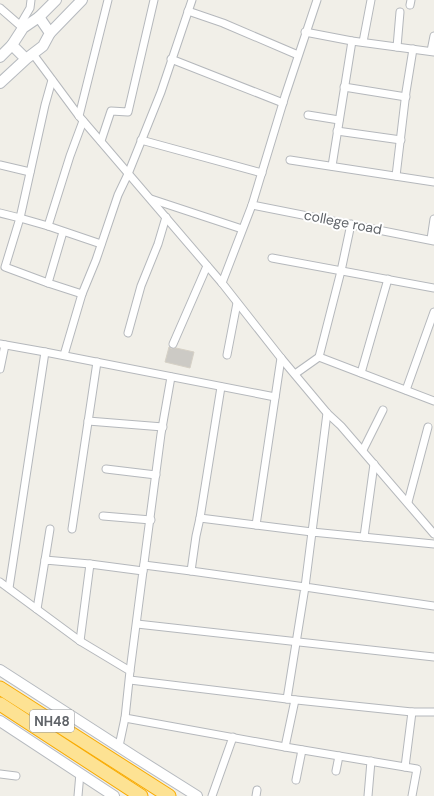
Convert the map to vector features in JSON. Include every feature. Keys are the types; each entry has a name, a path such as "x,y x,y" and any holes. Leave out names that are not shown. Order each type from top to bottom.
{"highway":[{"name":"NH48","path":"0,688 169,796"},
{"name":"NH48","path":"0,704 141,796"}],"main road":[{"path":"0,57 12,45 22,27 39,17 56,0"},
{"path":"0,83 43,46 50,33 82,0"},
{"path":"39,17 50,33"},
{"path":"12,45 29,57"},
{"path":"0,670 197,796"},
{"path":"0,721 114,796"}],"street":[{"path":"0,8 22,27 30,8 31,0"},
{"path":"48,226 81,118 108,0"},
{"path":"101,141 111,111 128,112 154,0"},
{"path":"64,355 82,294 118,195 161,92 192,0"},
{"path":"222,283 252,205 316,0"},
{"path":"363,42 371,0"},
{"path":"188,11 223,23 298,55"},
{"path":"397,47 400,12"},
{"path":"305,32 433,52 434,36"},
{"path":"332,166 352,40"},
{"path":"396,176 413,49"},
{"path":"29,57 52,80 81,118 222,283 281,358 296,374 327,413 341,426 434,534"},
{"path":"171,59 283,103"},
{"path":"52,80 20,218 3,266 82,294"},
{"path":"344,87 406,97"},
{"path":"308,115 339,120"},
{"path":"337,131 401,140"},
{"path":"141,140 262,173"},
{"path":"290,160 434,182"},
{"path":"0,165 30,172"},
{"path":"151,199 242,229"},
{"name":"college road","path":"252,205 432,240"},
{"path":"0,213 48,226 101,244"},
{"path":"128,333 141,286 158,244 166,217"},
{"path":"432,240 434,219"},
{"path":"296,374 319,357 342,271 351,224"},
{"path":"48,283 63,232"},
{"path":"272,258 434,288"},
{"path":"173,344 207,266"},
{"path":"361,373 388,279"},
{"path":"227,355 237,303"},
{"path":"406,390 432,328 434,312"},
{"path":"0,369 2,345 64,355 275,398"},
{"path":"9,588 45,352"},
{"path":"319,357 434,401"},
{"path":"256,525 281,358"},
{"path":"72,529 97,362"},
{"path":"119,746 125,718 156,475 171,377"},
{"path":"191,571 222,387"},
{"path":"362,450 383,410"},
{"path":"287,699 305,587 327,413"},
{"path":"88,421 163,427"},
{"path":"408,502 428,427"},
{"path":"364,537 374,464"},
{"path":"106,469 156,475"},
{"path":"103,516 150,520"},
{"path":"200,518 312,532 434,544"},
{"path":"37,609 50,529"},
{"path":"45,560 191,571 434,606"},
{"path":"80,641 90,564"},
{"path":"0,582 80,641 130,671"},
{"path":"137,624 434,657"},
{"path":"130,680 295,700 412,712 434,712"},
{"path":"285,747 295,700"},
{"path":"406,767 412,712"},
{"path":"125,718 417,769 412,796"},
{"path":"212,796 233,737"},
{"path":"296,780 302,750"},
{"path":"336,771 339,756"},
{"path":"368,796 371,761"},
{"path":"78,796 80,773"},
{"path":"0,774 16,776"}],"building":[{"path":"169,347 171,349 176,348 194,352 190,368 165,362"}]}
